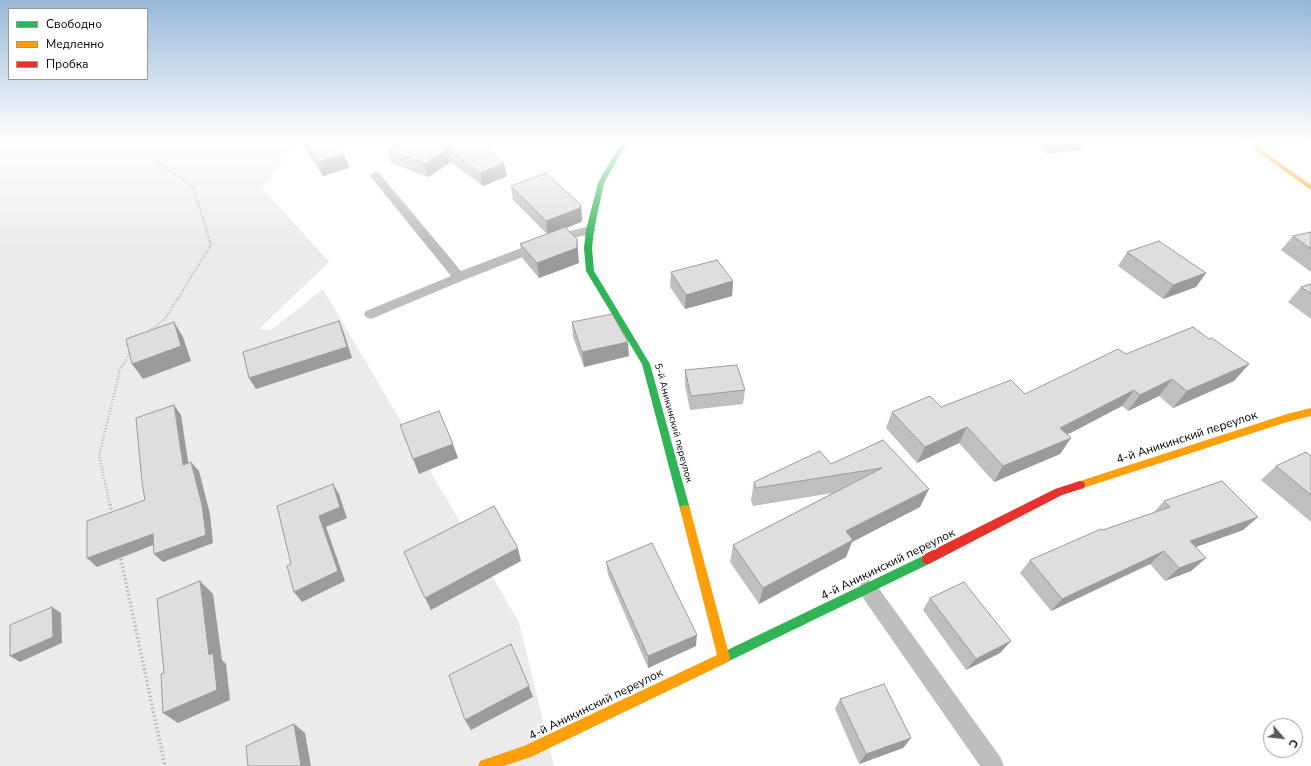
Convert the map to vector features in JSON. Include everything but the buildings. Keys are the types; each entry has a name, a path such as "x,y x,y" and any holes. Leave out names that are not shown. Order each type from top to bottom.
{"street":[{"name":"5-й Аникинский переулок","path":"606,176 601,184 590,230 588,248 590,271 646,364 724,658"},
{"path":"1294,176 1311,188"},
{"name":"4-й Аникинский переулок","path":"485,766 526,752 868,590 1058,492 1287,418 1311,412"}],"lane":[{"path":"376,176 459,277"},
{"path":"371,314 459,277 562,237 590,230"},
{"path":"868,590 993,766"}],"path":[{"path":"148,332 165,320 211,245 193,187 177,176"},
{"path":"112,518 99,456 120,370 134,346"},
{"path":"119,549 165,766"}],"shaded area":[{"path":"0,176 272,176 263,189 329,262 259,329 271,330 323,289 519,622 554,766 0,766"}],"traffic: fast":[{"path":"605,176 601,183 590,230 588,248 590,271 646,364 685,509"},
{"path":"721,659 927,559"}],"traffic: slow":[{"path":"1294,176 1311,188"},
{"path":"1080,485 1287,418 1311,412"},
{"path":"685,509 724,658"},
{"path":"485,766 526,752 721,659"}],"traffic: jam":[{"path":"927,559 1059,492 1080,485"}]}
